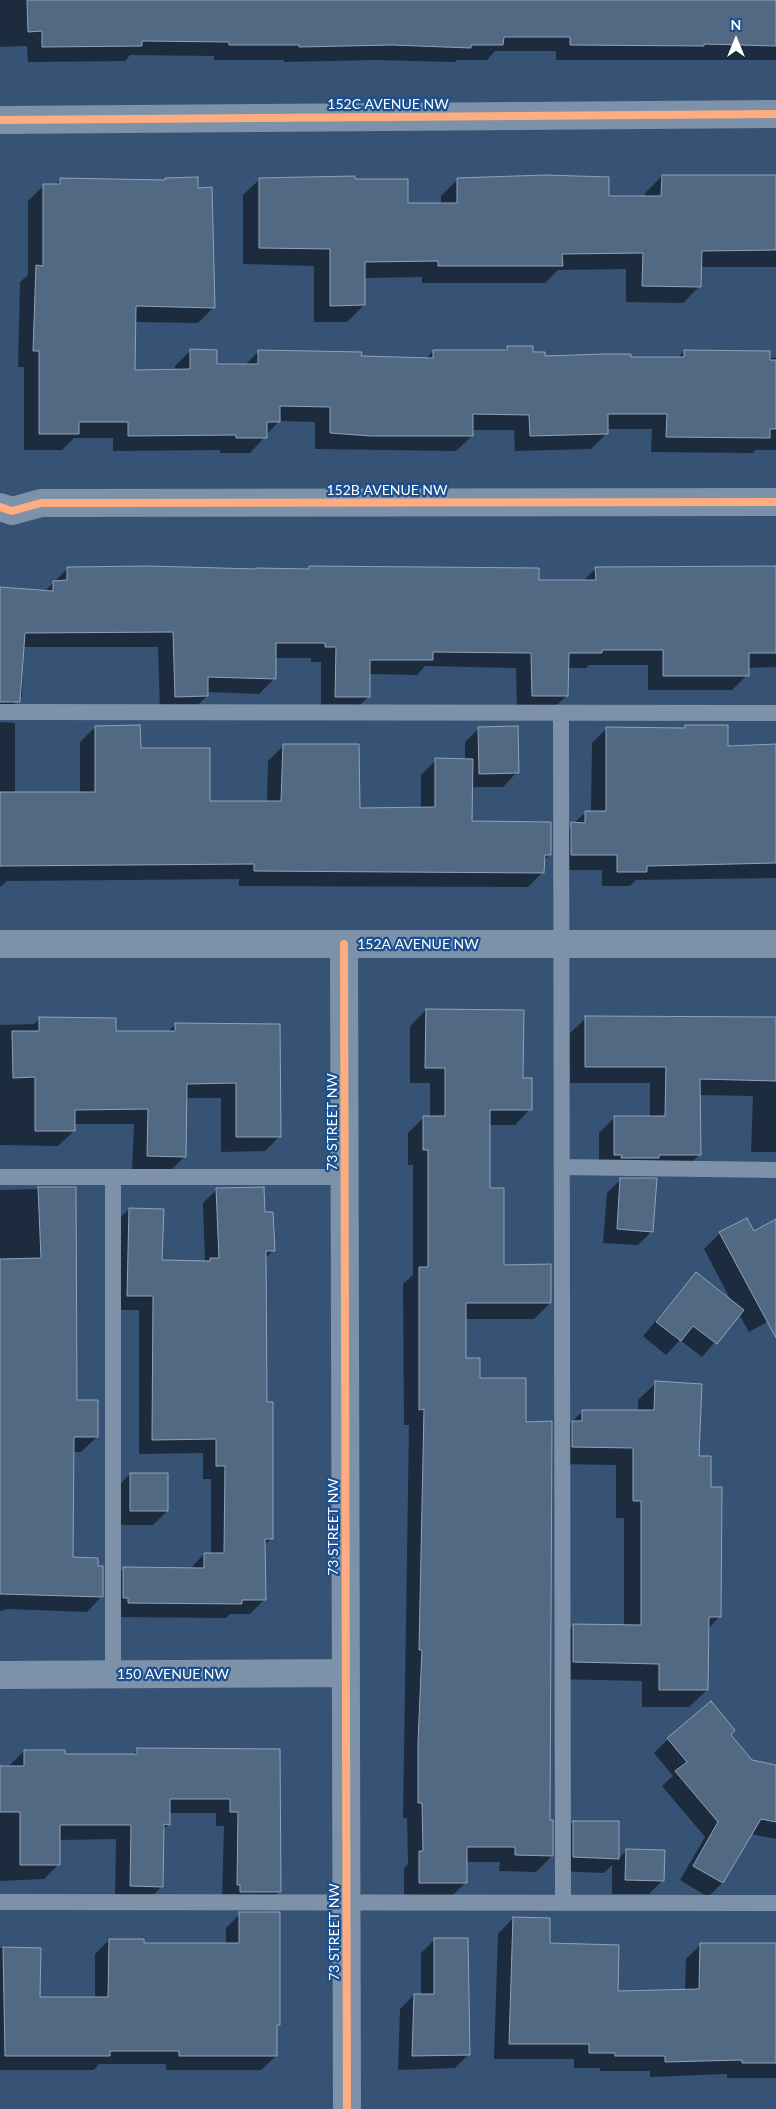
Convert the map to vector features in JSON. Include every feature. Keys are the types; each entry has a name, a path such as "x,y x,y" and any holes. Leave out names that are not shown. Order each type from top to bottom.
{"street":[{"name":"152C AVENUE NW","path":"0,120 776,114"},
{"name":"152B AVENUE NW","path":"0,508 12,511 40,503 776,502"},
{"name":"152A AVENUE NW","path":"0,944 776,944"},
{"name":"73 STREET NW","path":"344,944 347,2109"},
{"name":"150 AVENUE NW","path":"0,1674 346,1673"}],"lane":[{"path":"0,712 776,713"},
{"path":"561,713 563,1903"},
{"path":"562,1167 776,1170"},
{"path":"0,1176 344,1176"},
{"path":"113,1176 113,1674"},
{"path":"0,1902 776,1903"}],"building":[{"path":"27,0 776,0 776,46 704,44 704,46 570,45 570,37 504,37 503,45 471,45 471,48 392,45 299,47 299,45 229,45 229,42 142,41 142,46 42,47 42,31 28,32"},
{"path":"545,175 609,177 609,196 661,196 662,175 776,175 776,250 702,251 701,287 642,286 643,253 562,254 563,266 438,266 438,261 365,262 365,305 330,306 330,249 259,248 259,178 355,176 355,179 408,179 408,203 457,203 457,178"},
{"path":"198,177 198,188 212,187 215,308 136,306 135,370 190,369 190,349 217,350 217,364 258,364 258,350 362,352 361,356 433,358 433,350 507,350 507,346 533,346 533,352 545,352 545,356 631,354 631,357 684,357 684,350 770,351 770,360 776,360 776,429 770,429 770,438 666,437 667,414 608,414 608,434 530,436 529,415 473,414 473,436 371,436 330,433 330,407 280,406 280,422 267,422 267,438 236,438 236,435 128,436 128,422 79,422 79,434 39,434 39,351 33,351 36,265 43,266 43,184 60,184 60,178 165,180 165,178"},
{"path":"148,566 256,569 309,569 309,566 539,568 539,580 596,580 595,567 776,566 776,653 749,653 749,676 663,676 663,650 602,650 602,653 569,653 568,696 532,696 531,653 433,652 433,660 370,660 370,697 335,697 336,647 325,647 325,643 276,643 276,679 208,677 208,696 175,697 173,632 25,633 20,702 0,702 0,587 53,591 53,581 67,580 67,567"},
{"path":"140,725 141,748 210,748 210,801 281,801 283,744 359,744 360,808 435,807 435,758 473,759 472,821 551,822 551,855 545,855 544,873 254,871 254,864 0,866 0,792 95,792 95,726"},
{"path":"685,725 728,725 728,746 776,744 776,863 647,866 647,872 617,872 617,855 571,855 571,822 585,823 585,811 606,811 606,727 685,728"},
{"path":"518,726 519,773 479,774 478,727"},
{"path":"426,1009 524,1010 523,1078 532,1078 532,1110 490,1110 490,1188 504,1188 504,1265 551,1264 551,1303 466,1303 466,1358 480,1358 480,1378 526,1378 526,1422 552,1421 550,1820 553,1820 553,1856 515,1855 515,1847 467,1847 467,1883 419,1883 419,1851 423,1851 422,1803 418,1803 418,1742 422,1650 419,1650 424,1409 419,1410 419,1267 428,1267 428,1150 423,1150 423,1116 445,1116 445,1068 425,1068"},
{"path":"585,1016 776,1017 776,1081 700,1079 701,1155 659,1155 659,1158 621,1158 622,1155 614,1155 614,1116 665,1116 666,1067 585,1067"},
{"path":"39,1017 116,1018 116,1031 175,1031 175,1023 280,1024 281,1137 236,1137 236,1083 187,1084 186,1157 147,1156 148,1109 75,1110 75,1131 35,1131 35,1077 13,1078 12,1031 39,1031"},
{"path":"620,1178 657,1178 653,1232 617,1229"},
{"path":"38,1187 76,1187 77,1400 98,1400 98,1437 74,1437 73,1557 98,1558 98,1566 103,1566 103,1597 0,1594 0,1259 41,1258"},
{"path":"264,1187 265,1212 273,1212 275,1251 266,1251 267,1402 273,1402 273,1539 265,1539 266,1600 242,1600 242,1604 128,1603 128,1598 123,1598 123,1567 204,1568 204,1553 224,1553 225,1466 216,1466 216,1439 152,1440 153,1296 127,1296 129,1208 164,1209 162,1260 210,1261 210,1258 219,1258 216,1188"},
{"path":"747,1218 754,1231 776,1219 776,1338 719,1232"},
{"path":"696,1272 744,1310 717,1344 693,1326 681,1341 656,1322"},
{"path":"655,1381 702,1384 699,1456 711,1456 711,1487 722,1487 721,1617 709,1617 708,1690 659,1690 659,1664 573,1662 573,1624 641,1625 641,1501 633,1501 633,1448 572,1447 572,1421 582,1421 582,1410 654,1410"},
{"path":"130,1473 168,1473 168,1511 130,1511"},
{"path":"711,1701 735,1730 731,1735 752,1760 776,1765 776,1822 761,1819 723,1883 693,1866 718,1822 675,1771 687,1762 667,1738"},
{"path":"137,1748 280,1749 281,1892 240,1892 240,1885 237,1885 238,1812 230,1812 230,1799 170,1799 170,1825 164,1824 163,1887 130,1886 131,1825 60,1825 60,1865 20,1865 20,1812 0,1812 0,1766 24,1766 24,1750 65,1750 65,1754 137,1754"},
{"path":"573,1821 619,1821 619,1859 573,1857"},
{"path":"626,1849 665,1850 664,1881 625,1880"},
{"path":"239,1912 280,1912 280,2025 277,2025 277,2056 179,2056 179,2051 110,2051 110,2056 5,2056 3,1947 41,1948 40,1997 108,1997 109,1939 144,1939 144,1943 239,1943"},
{"path":"513,1917 550,1918 550,1943 619,1945 618,1991 699,1989 700,1943 776,1943 776,2063 742,2063 742,2060 665,2062 665,2056 615,2056 615,2053 589,2053 589,2044 509,2044"},
{"path":"434,1938 468,1938 470,2055 412,2056 414,1994 434,1994"}],"cycle path":[{"path":"0,120 776,114"},
{"path":"0,507 12,511 41,503 776,502"},
{"path":"344,944 347,2109"}]}
